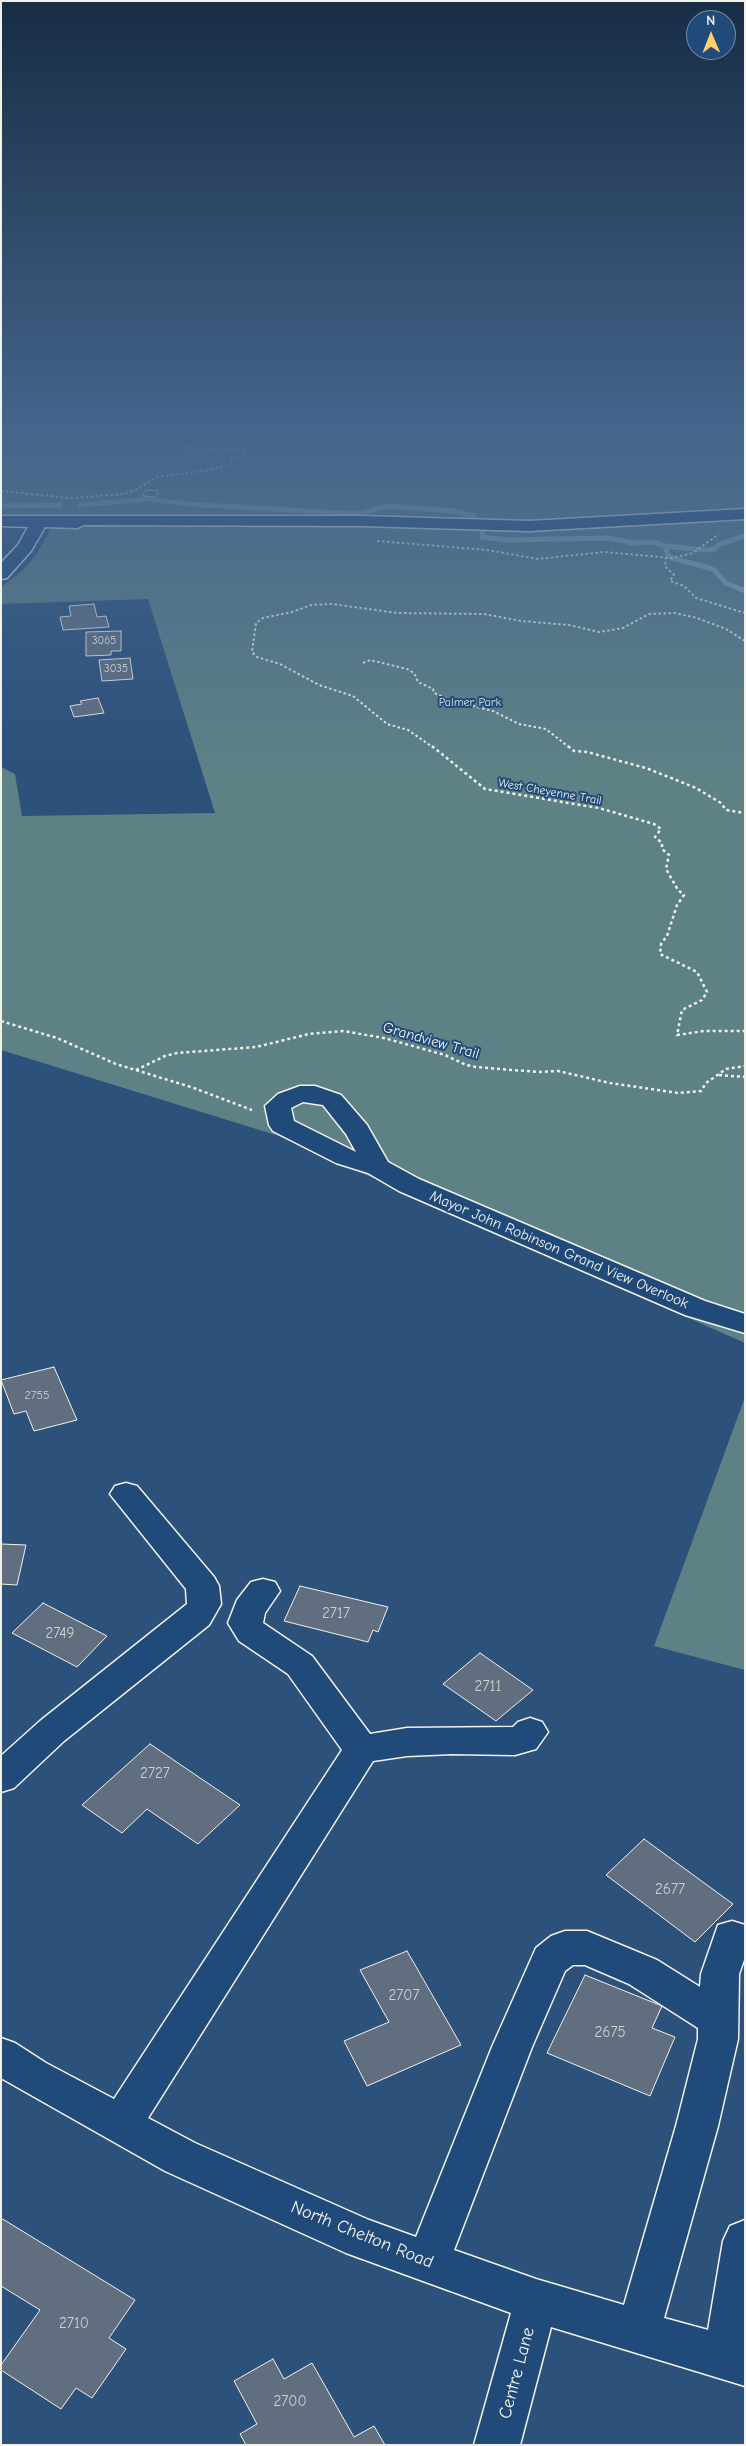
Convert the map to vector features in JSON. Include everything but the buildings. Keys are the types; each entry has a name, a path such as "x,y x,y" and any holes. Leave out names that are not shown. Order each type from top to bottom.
{"street":[{"path":"16,542 22,551"},
{"path":"1,574 22,551 27,542"},
{"path":"279,1116 278,1106 287,1099 300,1094 315,1094 332,1100 358,1131 378,1167"},
{"name":"Mayor John Robinson Grand View Overlook","path":"279,1116 282,1126 345,1157 378,1167 409,1185 694,1308 745,1324"},
{"path":"1,1778 52,1731 198,1616 204,1604 202,1586 126,1494"},
{"path":"263,1591 249,1609 246,1623 251,1632 300,1665 334,1714 362,1749"},
{"path":"122,2124 362,1749 407,1742 443,1740 515,1741 523,1739 530,1732"},
{"path":"638,2332 697,2126 718,2039 720,1974 732,1937"},
{"path":"428,2262 512,2047 550,1960 565,1948 587,1948 643,1972 718,2019"},
{"name":"North Chelton Road","path":"1,2056 32,2076 180,2157 361,2238 536,2301 735,2361"},
{"path":"735,2361 745,2241"},
{"name":"Centre Lane","path":"497,2445 536,2301"}],"path":[{"path":"384,542 487,550 538,559 604,552 678,557 694,553 706,542"},
{"path":"666,557 664,561 665,566 674,575 670,581 684,586 696,598 745,613"},
{"name":"West Cheyenne Trail","path":"745,641 726,629 697,618 675,613 648,614 624,628 599,632 569,625 521,621 484,614 396,614 332,604 311,605 292,612 263,618 256,623 253,633 252,652 257,658 280,664 319,685 353,696 387,724 408,730 423,739 485,789 600,808 632,817 661,829 655,837 662,843 662,849 669,855 666,869 678,890 684,895 677,905 667,936 661,944 660,954 697,972 707,992 702,1000 682,1010 676,1035 745,1031"},
{"path":"363,663 370,660 407,669 414,674 418,682 433,689 434,693 453,701 488,709 519,724 546,729 574,751 587,752 646,768 679,783 696,788 721,803 726,810 745,813"},
{"path":"1,1021 57,1038 116,1064 191,1086 260,1113 279,1116"},
{"name":"Grandview Trail","path":"136,1070 165,1056 177,1053 256,1047 309,1034 343,1031 384,1038 445,1055 466,1066 476,1068 538,1072 558,1071 610,1083 678,1093 701,1092 706,1083 718,1075"},
{"path":"718,1075 726,1069 745,1066"},
{"path":"718,1075 745,1076"}],"green space":[{"name":"Palmer Park","path":"43,542 745,542 745,1343 279,1136 1,1050 1,767 15,774 22,816 215,813 148,599 1,604 1,587 22,571 36,555"},
{"path":"745,1397 745,1670 654,1646"}],"waterway":[{"path":"630,542 650,542"},
{"path":"653,542 665,546"},
{"path":"665,546 705,550 714,549 726,542"},
{"path":"665,546 668,555 672,558 713,569 726,583 745,591"}]}
